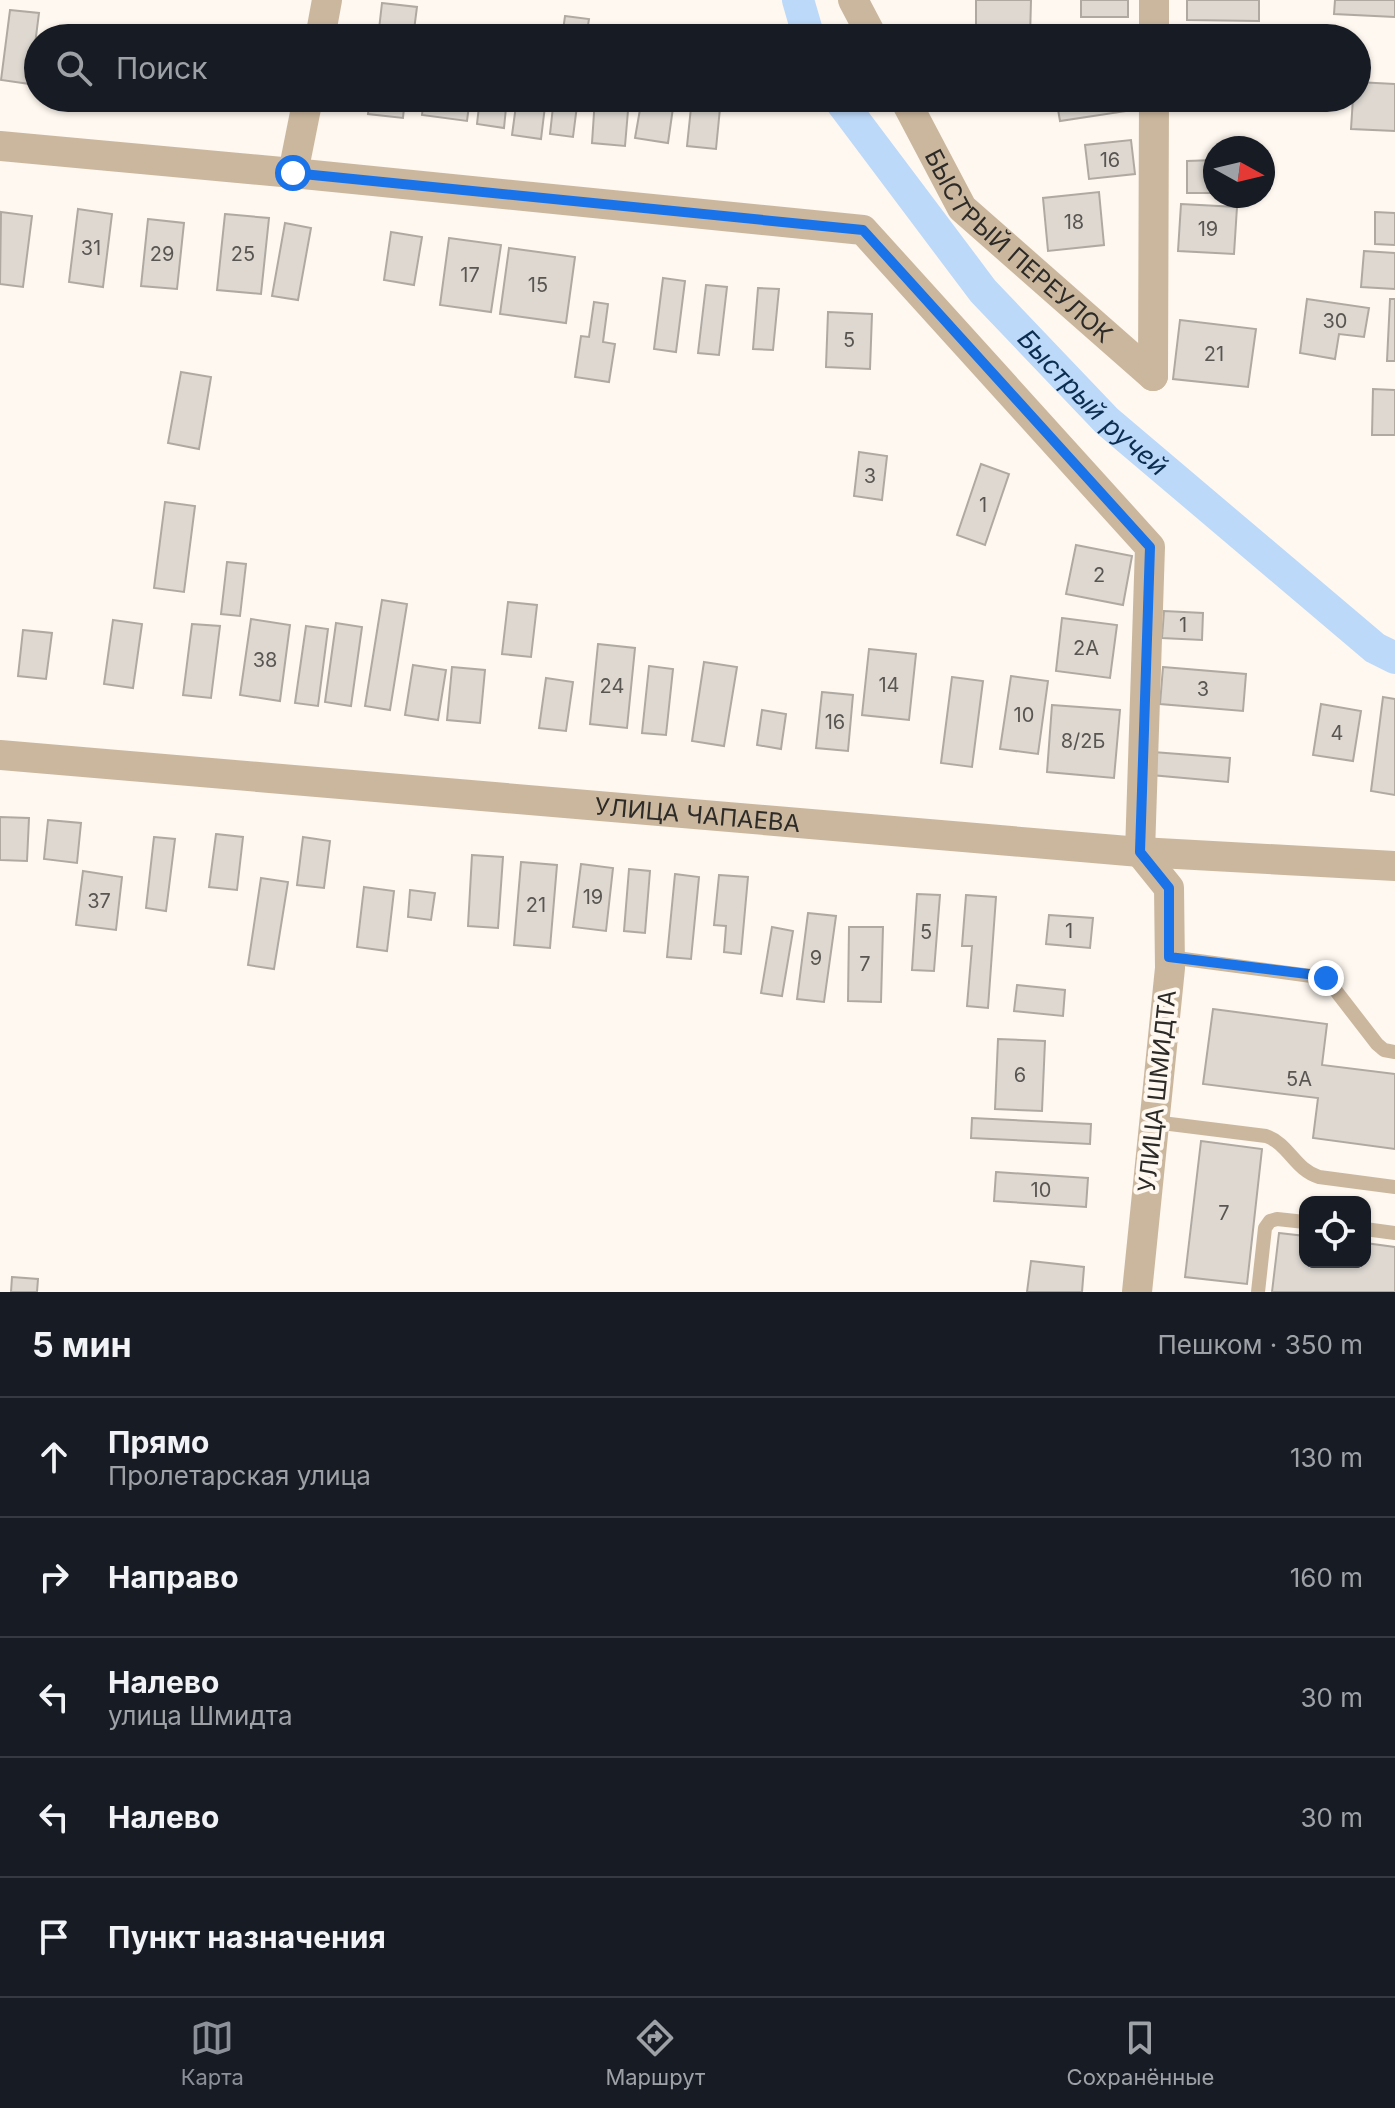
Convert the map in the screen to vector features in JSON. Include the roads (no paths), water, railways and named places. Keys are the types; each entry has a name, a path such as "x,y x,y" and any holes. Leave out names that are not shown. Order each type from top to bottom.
{"street":[{"path":"323,24 327,0"},
{"path":"853,0 866,24"},
{"path":"1154,0 1154,24"},
{"path":"293,173 305,112"},
{"name":"БЫСТРЫЙ ПЕРЕУЛОК","path":"911,112 962,208 1153,376 1154,112"},
{"path":"0,146 863,230 1150,547 1140,852"},
{"name":"УЛИЦА ЧАПАЕВА","path":"0,755 1140,852 1395,866"},
{"name":"УЛИЦА ШМИДТА","path":"1137,1292 1169,957 1169,888 1140,852"}],"lane":[{"path":"1169,957 1326,978 1377,1044 1384,1050 1395,1052"},
{"path":"1154,1122 1266,1136 1277,1140 1308,1174 1395,1187"},
{"path":"1258,1292 1265,1228 1270,1221 1277,1219 1299,1221"},
{"path":"1371,1230 1395,1233"}],"waterway":[{"name":"Быстрый ручей","path":"798,0 805,24"},
{"name":"Быстрый ручей","path":"849,112 983,291 1107,421 1375,648 1395,658"}]}
